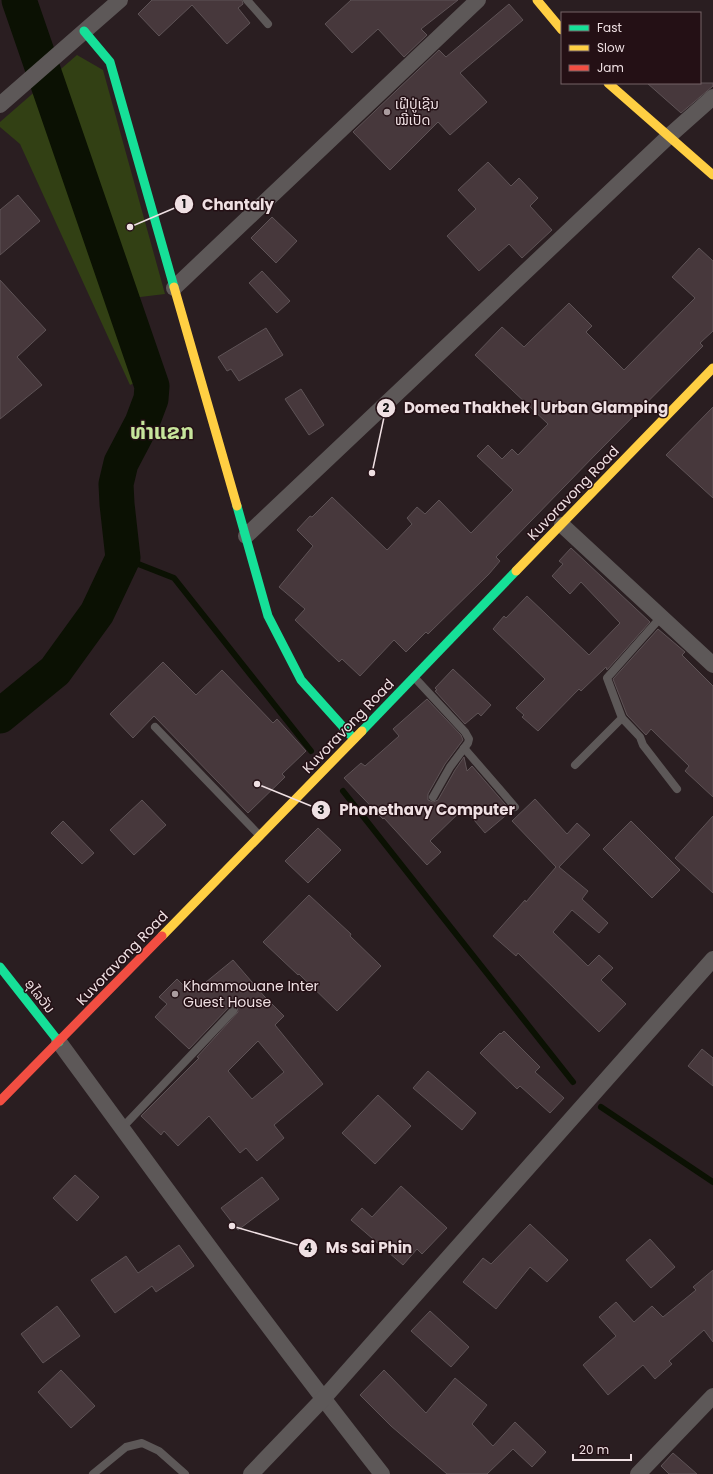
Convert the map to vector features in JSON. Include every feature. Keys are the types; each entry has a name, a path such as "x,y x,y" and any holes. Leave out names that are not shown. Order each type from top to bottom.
{"street":[{"path":"0,105 120,0"},
{"path":"174,288 478,0"},
{"path":"537,0 561,29"},
{"path":"78,37 110,62 268,616 301,680 354,739"},
{"path":"609,84 713,175"},
{"path":"246,536 668,137 713,98"},
{"name":"Kuvoravong Road","path":"0,1101 260,836 713,368"},
{"path":"562,525 713,665"},
{"path":"251,1474 323,1399 713,959"},
{"name":"ອຸໄລວັນ","path":"0,967 59,1042"},
{"path":"59,1042 323,1399 382,1474"},
{"path":"638,1474 713,1396"}],"lane":[{"path":"247,0 268,24"},
{"path":"661,617 607,678 622,718 640,737 643,744 677,789"},
{"path":"414,677 466,732 469,739 468,743 450,767 432,797"},
{"path":"575,765 622,718"},
{"path":"155,727 260,836"},
{"path":"464,748 515,807"},
{"path":"122,1128 233,1011"},
{"path":"93,1474 126,1447 142,1443 159,1451 185,1474"}],"green space":[{"path":"77,55 103,70 165,294 132,298 116,239 84,214 143,379 130,385 20,144 0,127 0,122"}],"building":[{"path":"152,0 242,0 243,4 238,8 250,23 227,44 192,5 159,36 138,14"},
{"path":"351,0 458,0 421,29 427,35 404,57 378,29 352,53 325,24"},
{"path":"509,4 523,20 460,73 487,102 450,135 438,122 390,170 353,132 439,50 446,57"},
{"path":"713,83 713,86 681,113 648,84"},
{"path":"488,162 511,186 519,178 538,198 530,206 552,230 522,258 509,244 479,271 447,236 476,209 458,190"},
{"path":"18,195 40,221 0,255 0,210"},
{"path":"272,217 297,241 276,263 251,238"},
{"path":"699,248 713,261 713,331 700,343 703,346 496,557 500,561 489,574 428,634 426,632 406,652 394,640 360,676 342,659 339,662 295,620 305,609 279,587 313,546 297,530 310,516 312,517 332,497 387,550 412,524 407,518 417,507 425,514 439,500 471,533 513,490 477,456 488,445 502,459 512,449 518,455 548,424 475,355 502,327 524,347 569,303 592,326 586,332 624,370 695,298 672,277"},
{"path":"262,271 290,301 277,313 249,283"},
{"path":"0,280 46,330 17,357 42,385 0,419"},
{"path":"266,328 283,355 239,381 231,369 227,371 218,357"},
{"path":"301,389 324,425 309,435 285,399"},
{"path":"713,407 713,498 666,455"},
{"path":"571,548 650,622 607,670 606,667 581,691 579,689 538,731 522,717 524,715 516,708 545,679 493,629 504,616 506,618 527,596 589,655 620,623 581,582 570,594 552,576 563,564 559,561"},
{"path":"658,629 685,652 682,655 713,686 713,797 685,771 689,766 651,729 646,735 627,715 613,679"},
{"path":"163,662 196,695 222,670 273,723 277,719 306,751 282,774 285,777 248,813 154,716 133,738 110,714"},
{"path":"453,669 491,705 481,716 478,713 465,724 435,691 437,690 435,688"},
{"path":"427,699 461,735 463,740 445,764 428,794 428,800 433,802 438,800 464,757 467,771 472,766 511,811 485,833 464,808 430,841 441,852 427,865 384,818 383,819 344,778 361,763 365,766 399,736 393,729"},
{"path":"535,799 567,834 577,823 590,835 559,867 588,891 582,899 608,923 599,933 572,910 553,932 588,966 599,955 613,968 601,980 626,1004 599,1032 518,953 516,956 493,936 525,900 526,902 556,867 512,821"},
{"path":"142,800 166,825 134,855 110,830"},
{"path":"713,816 713,893 675,858"},
{"path":"63,821 94,853 82,864 51,833"},
{"path":"631,821 680,870 652,898 603,849"},
{"path":"318,828 341,850 308,883 285,861"},
{"path":"309,895 351,934 350,936 381,966 337,1011 263,942"},
{"path":"233,960 264,996 284,1016 275,1025 323,1084 274,1125 284,1138 257,1161 246,1148 240,1153 209,1116 178,1146 164,1131 161,1135 141,1116 199,1058 197,1057 238,1012 237,1007 229,1007 189,1049 155,1017 167,1004 159,997 177,979 184,986 191,979 200,987","holes":["258,1041 284,1072 252,1099 228,1071"]},
{"path":"504,1031 540,1067 535,1072 564,1098 550,1113 520,1086 517,1089 480,1053 500,1033 501,1034"},
{"path":"702,1049 713,1058 713,1086 688,1066"},
{"path":"428,1071 476,1113 462,1130 413,1088"},
{"path":"378,1095 411,1126 375,1164 342,1133"},
{"path":"75,1175 99,1197 77,1221 53,1198"},
{"path":"262,1177 279,1199 238,1230 221,1208"},
{"path":"401,1186 447,1228 422,1254 417,1249 403,1265 351,1220 362,1208 372,1217"},
{"path":"530,1224 568,1260 547,1282 530,1267 496,1309 463,1282 483,1258 491,1264"},
{"path":"650,1239 675,1267 651,1288 626,1260"},
{"path":"179,1245 194,1266 156,1292 152,1286 115,1313 91,1280 126,1256 138,1273"},
{"path":"713,1270 713,1342 704,1330 669,1361 672,1364 655,1379 643,1365 608,1395 583,1365 616,1336 599,1317 616,1302 634,1322 652,1306 663,1317 696,1290 693,1287"},
{"path":"57,1306 80,1336 43,1363 21,1334"},
{"path":"430,1311 469,1347 451,1367 411,1331"},
{"path":"61,1370 95,1406 71,1428 38,1392"},
{"path":"384,1370 426,1413 455,1378 487,1405 472,1424 493,1446 515,1422 546,1452 532,1467 513,1449 487,1474 447,1474 391,1426 360,1395"},
{"path":"673,1453 697,1474 669,1474 661,1466"}],"waterway":[{"path":"0,716 55,671 97,613 123,558 116,484 121,463 142,423 151,399 152,386 19,0"},
{"path":"123,558 174,578 311,751"},
{"path":"343,791 573,1082"},
{"path":"601,1107 713,1182"}],"traffic: fast":[{"path":"84,31 110,62 174,287"},
{"path":"237,506 268,616 301,680 354,739"},
{"path":"362,731 516,571"},
{"path":"0,967 59,1042"}],"traffic: slow":[{"path":"537,0 561,29"},
{"path":"609,84 713,175"},
{"path":"174,287 237,506"},
{"path":"516,571 713,368"},
{"path":"162,936 362,731"}],"traffic: jam":[{"path":"0,1101 162,936"}],"place":[{"name":"ເຝີປູ່ເຊີນ ໝີ່ເປັດ","path":"387,112"},
{"name":"Chantaly","path":"130,227"},
{"name":"Domea Thakhek | Urban Glamping","path":"372,473"},
{"name":"Phonethavy Computer","path":"257,784"},
{"name":"Khammouane Inter Guest House","path":"175,994"},
{"name":"Ms Sai Phin","path":"232,1226"}],"district":[{"name":"ທ່າແຂກ","path":"162,431"}]}
